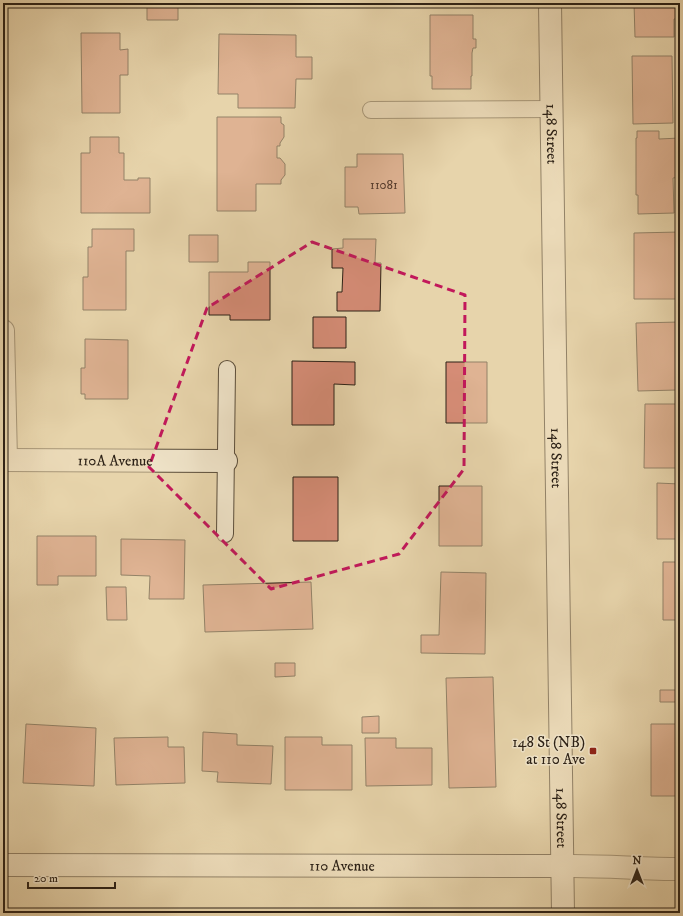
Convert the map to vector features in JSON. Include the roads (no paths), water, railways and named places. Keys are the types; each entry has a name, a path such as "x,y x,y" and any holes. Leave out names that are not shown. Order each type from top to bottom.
{"street":[{"name":"148 Street","path":"550,3 563,913"},
{"path":"3,331 4,460"},
{"name":"110A Avenue","path":"4,460 226,461"},
{"name":"110 Avenue","path":"3,865 601,865 633,869 680,869"}],"lane":[{"path":"371,110 552,108"},
{"path":"226,534 227,369"}],"place":[{"name":"148 St (NB) at 110 Ave","path":"593,751"}]}
